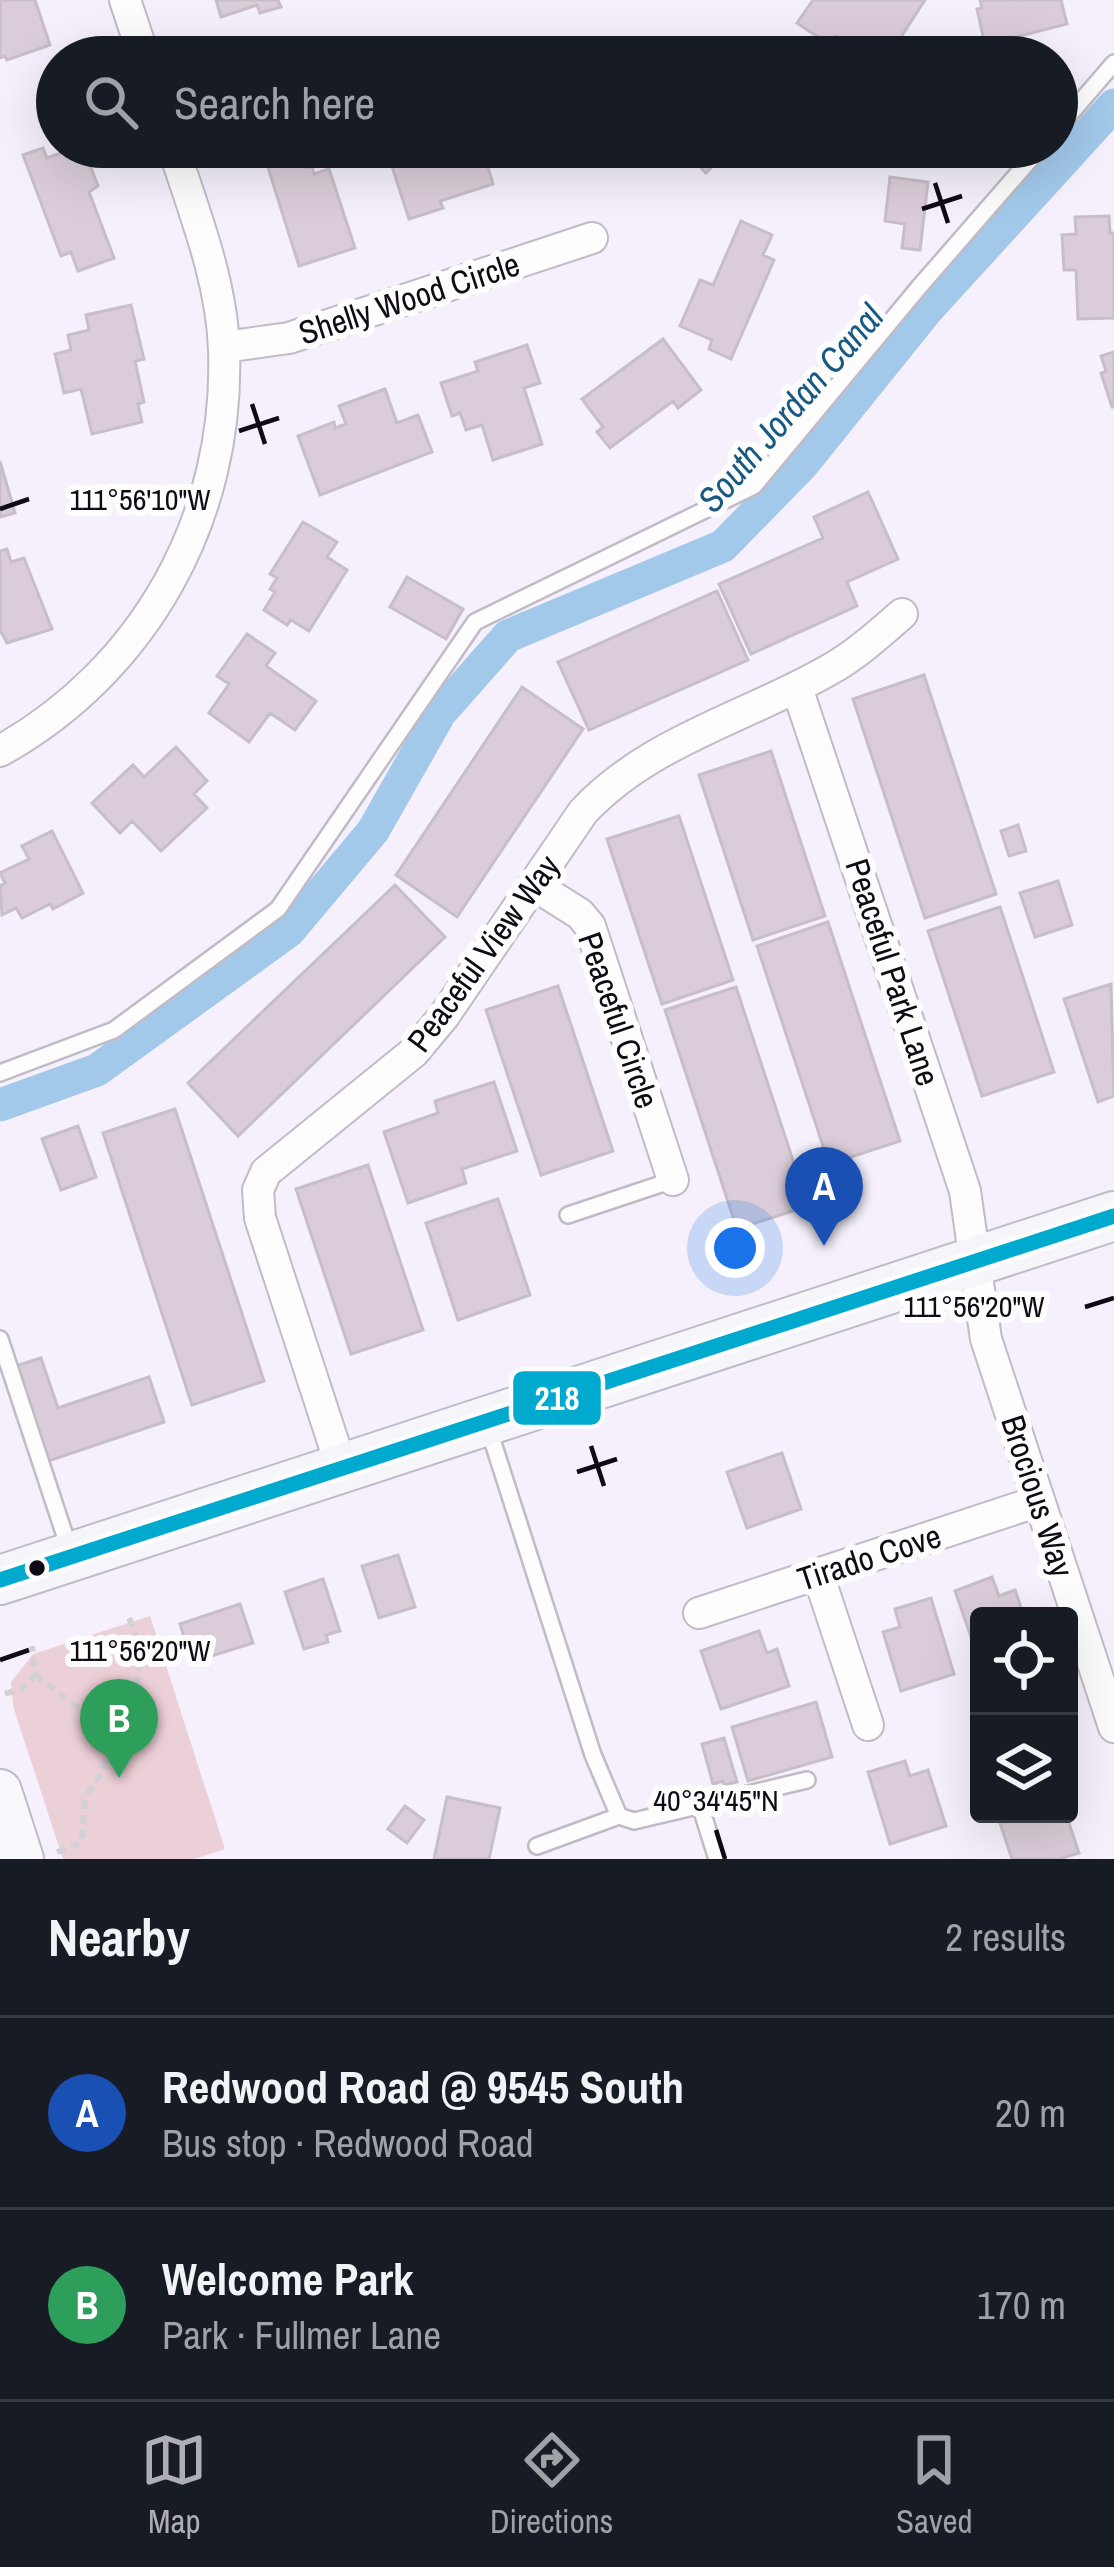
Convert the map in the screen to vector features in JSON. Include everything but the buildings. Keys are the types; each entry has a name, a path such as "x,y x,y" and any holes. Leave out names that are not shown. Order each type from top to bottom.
{"main road":[{"path":"0,1580 1114,1216"}],"street":[{"path":"125,0 137,36"},
{"path":"0,751 68,706 134,639 184,560 201,513 223,407 224,347 215,284 179,168"},
{"name":"Shelly Wood Circle","path":"224,347 289,338 592,238"},
{"name":"Peaceful View Way","path":"342,1468 260,1218 258,1190 266,1172 414,1052 583,812 623,774 834,668 902,614"},
{"name":"Peaceful Park Lane","path":"797,688 965,1191 978,1260"},
{"name":"Peaceful Circle","path":"534,885 580,914 590,926 673,1180"},
{"name":"Brocious Way","path":"978,1260 986,1339 1114,1727"},
{"name":"Tirado Cove","path":"699,1613 1040,1501"},
{"path":"818,1574 868,1725"},
{"path":"0,1792 40,1856"}],"lane":[{"path":"1078,105 1114,63"},
{"path":"0,1073 114,1030 278,909 475,622 754,486 1023,168"},
{"path":"568,1215 673,1180"},
{"path":"0,1339 72,1557"},
{"path":"486,1421 593,1755 619,1816"},
{"path":"537,1846 619,1816 634,1821 807,1780"},
{"path":"700,1805 717,1859"}],"path":[{"path":"40,1856 81,1843 88,1795 111,1752 112,1733 127,1713 140,1675 128,1615"},
{"path":"32,1646 35,1675 112,1733"},
{"path":"5,1694 22,1688 35,1675"}],"shaded area":[{"path":"150,1616 225,1849 194,1859 63,1859 13,1706 11,1682 33,1654"}],"waterway":[{"name":"South Jordan Canal","path":"1078,144 1114,105"},
{"name":"South Jordan Canal","path":"0,1105 97,1070 289,931 373,831 440,713 508,636 723,546 803,464 927,310 1057,168"}],"transit line":[{"name":"218","path":"0,1580 1114,1216"}],"place":[{"name":"Redwood Road @ 9545 South","path":"824,1246"},
{"name":"Welcome Park","path":"119,1778"}]}
